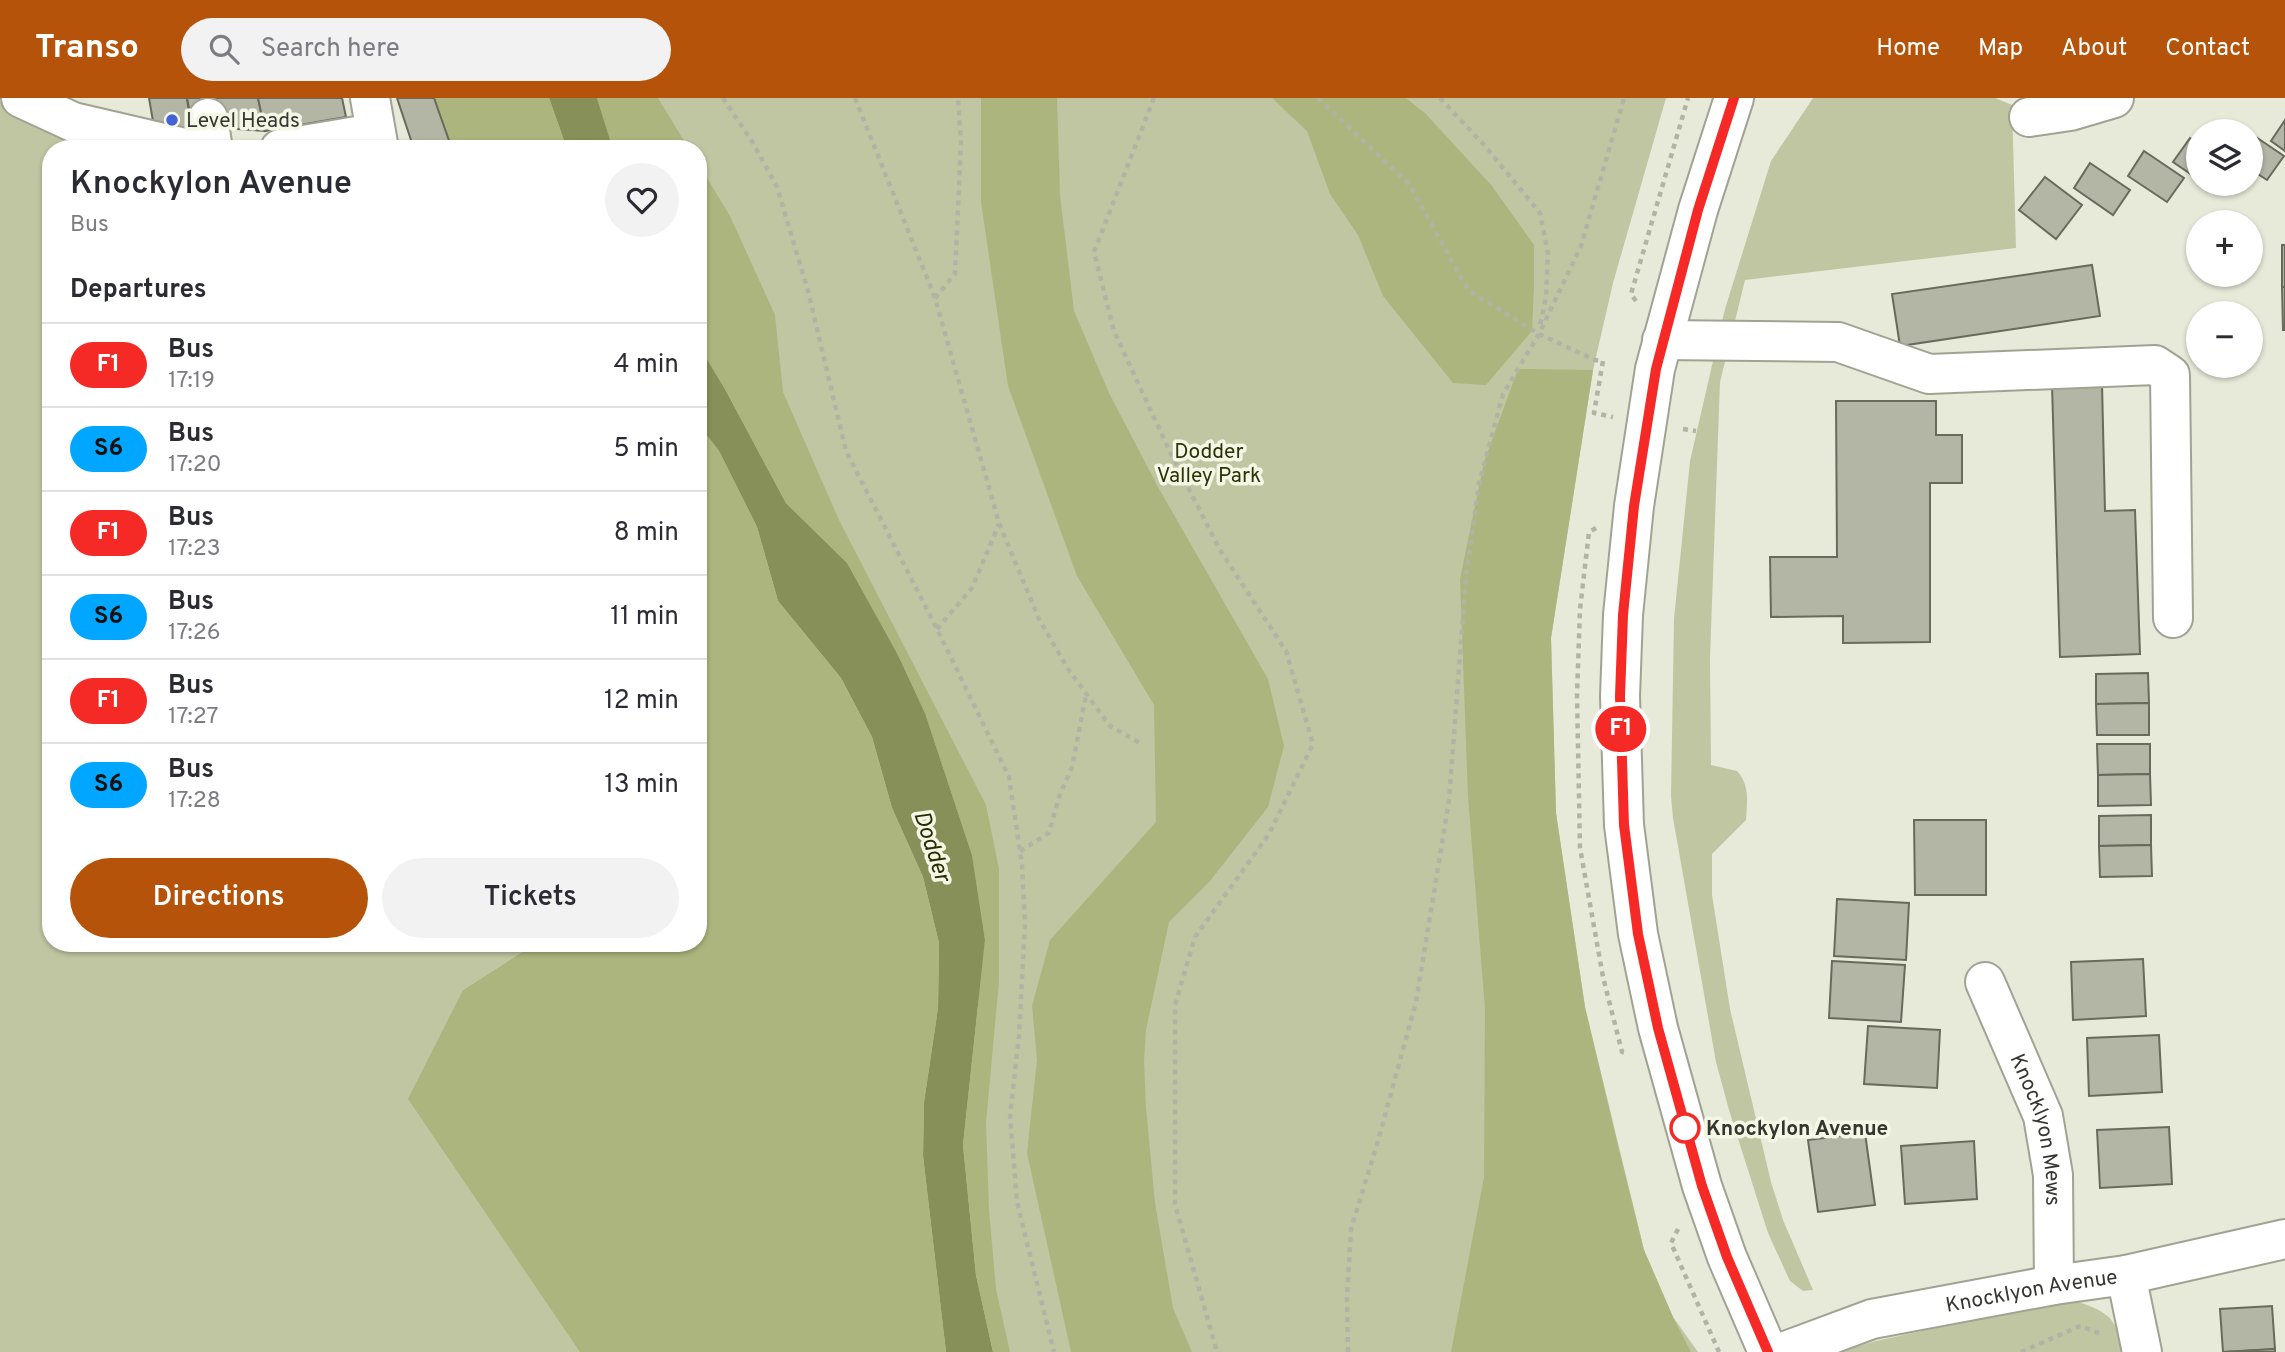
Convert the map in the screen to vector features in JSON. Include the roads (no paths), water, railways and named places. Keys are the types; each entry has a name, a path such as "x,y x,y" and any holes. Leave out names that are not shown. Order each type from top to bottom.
{"main road":[{"path":"20,98 74,135 161,140"},
{"path":"1734,98 1698,210 1662,340 1644,434 1623,615 1620,696 1624,825 1638,934 1667,1065 1702,1186 1727,1257 1768,1352"},
{"path":"2029,117 2070,111 2114,98"},
{"path":"317,140 375,127"},
{"path":"1662,340 1838,342 1928,374 2155,365 2170,375 2173,618"},
{"name":"Knocklyon Mews","path":"1985,982 2043,1116 2053,1175 2054,1285"},
{"name":"Knocklyon Avenue","path":"1783,1352 1872,1319 2054,1285 2126,1275 2285,1239"},
{"path":"2125,1345 2126,1275"}],"water":[{"path":"549,98 597,98 610,140 564,140"},
{"name":"Dodder","path":"707,359 786,503 847,563 898,655 925,713 972,855 985,940 963,1145 976,1275 993,1352 946,1352 923,1156 924,1102 938,1008 939,943 923,877 892,808 872,737 841,678 778,601 757,527 719,451 707,436"}],"place":[{"name":"Level Heads","path":"172,120"},
{"name":"Knockylon Avenue","path":"1685,1128"}],"park label":[{"name":"Dodder Valley Park","path":"1209,463"}]}
